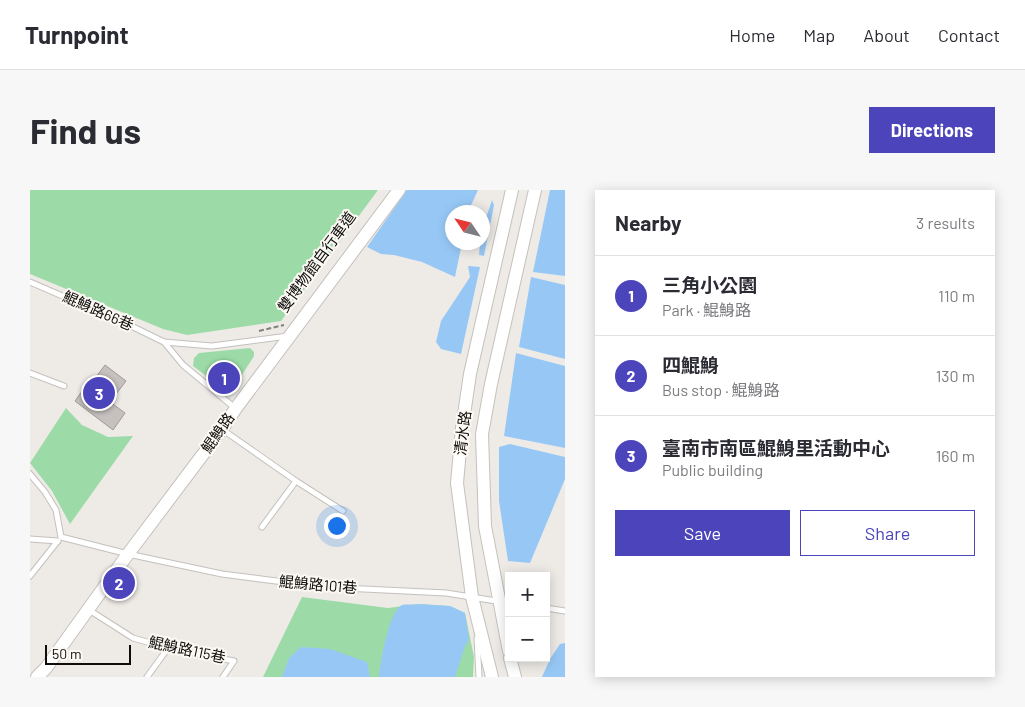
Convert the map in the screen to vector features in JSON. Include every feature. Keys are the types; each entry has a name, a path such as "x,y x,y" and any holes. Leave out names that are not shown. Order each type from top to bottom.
{"street":[{"name":"鯤鯓路","path":"37,677 46,668 128,554 222,429 288,330 399,190"},
{"name":"清水路","path":"492,677 472,597 457,483 462,428 470,374 512,190"},
{"name":"清水路","path":"506,617 504,602 485,526 482,434 490,384 535,190"},
{"path":"511,662 515,677"}],"lane":[{"name":"鯤鯓路66巷","path":"30,282 164,342 212,346 288,330"},
{"name":"鯤鯓路66巷","path":"164,342 183,365 236,408"},
{"path":"30,373 64,386"},
{"path":"222,429 296,481 343,511"},
{"path":"30,474 45,492 56,510 61,537 30,576"},
{"path":"262,527 296,481"},
{"name":"鯤鯓路101巷","path":"61,537 128,554 222,574 314,586 446,593 504,602"},
{"path":"30,539 57,542"},
{"path":"472,597 479,677"},
{"path":"550,609 565,611"},
{"name":"鯤鯓路115巷","path":"88,610 133,638 168,648 234,661 223,677"},
{"path":"147,677 168,648"}],"path":[{"name":"雙博物館自行車道","path":"254,332 288,330"}],"green space":[{"path":"30,190 378,190 281,321 187,335 163,329 30,274"},
{"path":"250,348 254,352 254,356 233,389 225,390 193,366 194,358 199,353"},
{"path":"66,408 82,425 108,437 133,436 70,524 52,491 30,463"},
{"path":"302,597 388,608 418,604 450,606 465,613 474,657 473,677 263,677"}],"water":[{"path":"407,190 478,190 471,205 445,205 445,250 461,250 455,277 422,262 394,255 381,254 367,247"},
{"path":"550,190 565,190 565,276 533,272"},
{"path":"492,200 494,205 490,225 490,206"},
{"path":"479,250 485,250 484,256 479,255"},
{"path":"468,266 480,267 461,354 441,349 436,342 441,321 470,277"},
{"path":"531,277 565,285 565,359 519,347"},
{"path":"516,353 565,366 565,448 504,436"},
{"path":"510,444 565,457 565,479 530,563 508,561 499,501 499,447"},
{"path":"402,605 450,606 465,613 469,640 465,646 455,677 379,677 386,638 397,609"},
{"path":"565,643 565,677 542,677 550,659 560,644"},
{"path":"301,647 330,649 367,662 370,677 282,677 289,658"}],"building":[{"path":"105,365 126,381 110,402 125,413 113,430 75,401 88,383 90,385"}],"place":[{"name":"三角小公園","path":"224,378"},
{"name":"臺南市南區鯤鯓里活動中心","path":"99,393"},
{"name":"四鯤鯓","path":"119,583"}]}
